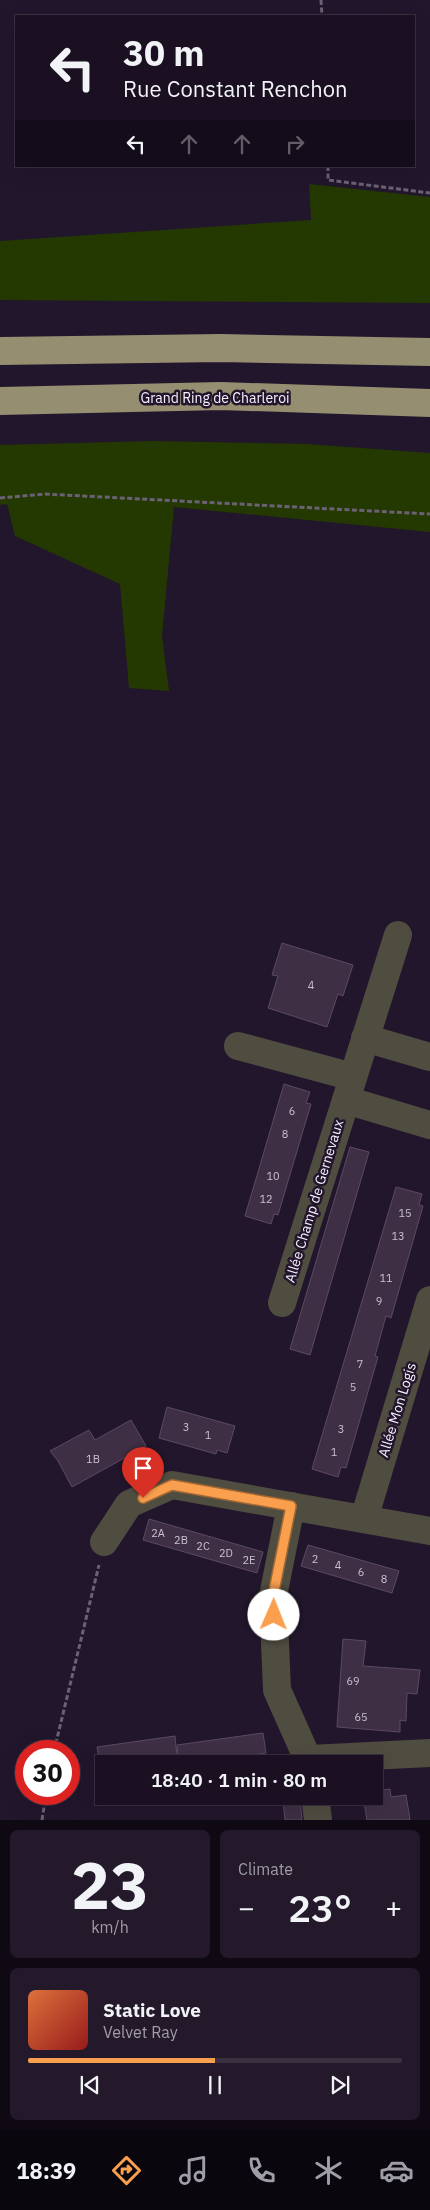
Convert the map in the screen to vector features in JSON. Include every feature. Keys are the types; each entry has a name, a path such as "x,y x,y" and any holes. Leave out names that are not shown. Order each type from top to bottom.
{"highway":[{"path":"0,351 221,348 426,350"},
{"name":"Grand Ring de Charleroi","path":"0,401 220,396 426,404"}],"street":[{"name":"Allée Champ de Gernevaux","path":"282,1302 398,935"},
{"path":"365,1038 430,1057"},
{"path":"238,1046 349,1089 430,1125"},
{"name":"Allée Mon Logis","path":"364,1519 430,1300"},
{"path":"104,1542 129,1504 172,1485 430,1531"},
{"path":"291,1506 273,1596 277,1690 307,1755"},
{"path":"383,1756 430,1753"},
{"path":"316,1805 318,1820"}],"path":[{"path":"321,0 322,15"},
{"path":"328,167 328,180 430,193"},
{"path":"0,498 45,494 430,514"},
{"path":"57,1740 104,1542"},
{"path":"42,1820 44,1805"}],"green space":[{"path":"309,184 430,197 430,303 0,300 0,241 311,220"},
{"path":"152,441 307,444 430,453 430,532 174,507 162,636 169,691 129,688 120,584 15,536 7,504 0,505 0,445"}],"building":[{"path":"282,943 353,965 343,996 338,994 327,1027 268,1008 278,976 272,975"},
{"path":"284,1084 310,1092 306,1103 311,1104 278,1215 274,1214 271,1224 245,1216"},
{"path":"350,1147 369,1152 310,1355 290,1349"},
{"path":"396,1187 422,1194 419,1205 423,1206 391,1318 386,1316 375,1356 378,1357 346,1468 341,1467 338,1477 312,1469"},
{"path":"167,1407 235,1426 227,1453 217,1450 216,1454 159,1438"},
{"path":"131,1420 146,1446 72,1487 58,1461 50,1451 89,1430 95,1440"},
{"path":"149,1519 263,1552 257,1573 143,1540"},
{"path":"308,1545 399,1571 392,1593 301,1566"},
{"path":"343,1639 366,1641 363,1666 420,1670 417,1694 407,1693 406,1721 400,1720 400,1732 337,1727"},
{"path":"263,1733 266,1753 253,1755 178,1755 177,1745"},
{"path":"175,1736 177,1755 98,1755 97,1747"},
{"path":"390,1789 391,1797 406,1795 410,1820 367,1820 364,1805 383,1805 383,1790"},
{"path":"283,1805 300,1805 302,1820 285,1820"}],"route":[{"path":"143,1498 172,1485 291,1506 273,1596 274,1615"}]}
